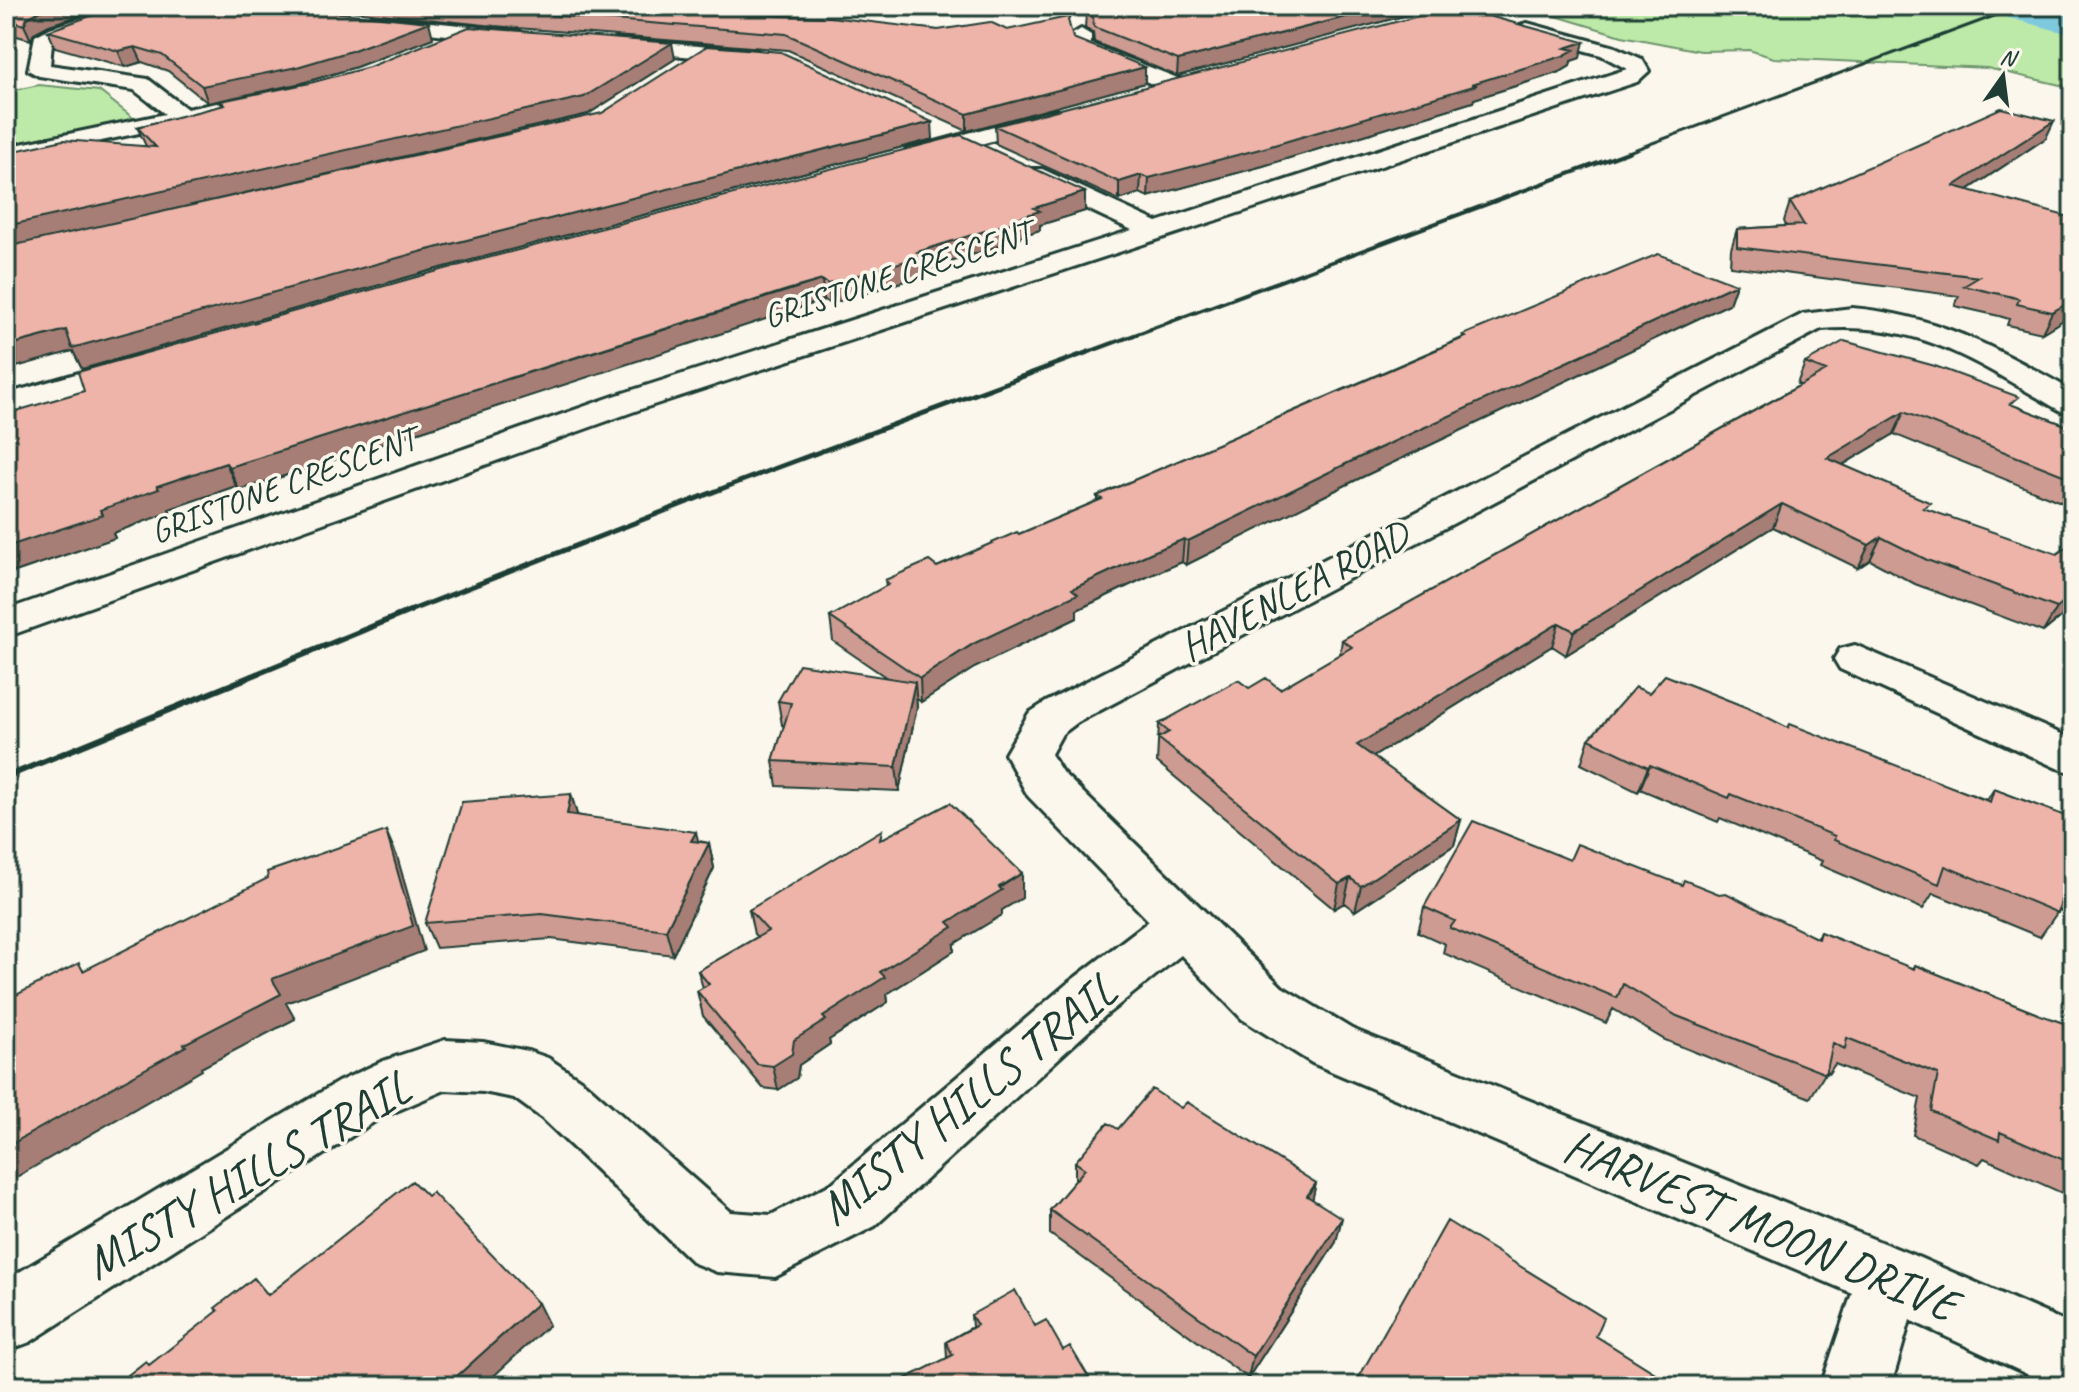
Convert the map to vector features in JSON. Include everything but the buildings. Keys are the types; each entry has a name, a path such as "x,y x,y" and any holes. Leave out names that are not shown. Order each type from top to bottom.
{"street":[{"path":"139,6 57,32 42,40 39,70 140,84 183,117"},
{"path":"346,19 540,39"},
{"name":"GRISTONE CRESCENT","path":"6,624 626,403 1629,77 1638,71 1630,60 1608,51 1496,21"},
{"path":"432,48 470,32"},
{"path":"1081,35 1081,47 1172,84"},
{"path":"600,44 773,58"},
{"path":"675,72 705,52"},
{"path":"1132,95 1203,77"},
{"path":"6,154 245,104"},
{"path":"894,160 1072,112"},
{"path":"937,129 1154,230"},
{"name":"HAVENLEA ROAD","path":"1447,1094 1332,1046 1262,1003 1045,784 1028,754 1045,724 1062,712 1814,320 1878,316 1944,334 2073,404"},
{"path":"6,404 156,361"},
{"path":"1855,659 2073,757"},
{"name":"MISTY HILLS TRAIL","path":"6,1318 359,1100 404,1079 445,1065 483,1067 528,1076 564,1101 717,1241 775,1246 853,1205 1087,999 1184,923"},
{"name":"HARVEST MOON DRIVE","path":"1447,1094 1890,1277 2073,1360"},
{"path":"1856,1386 1890,1277"}],"green space":[{"path":"1523,6 1994,6 2073,34 2073,88 1987,68 1774,58 1749,50 1701,51 1622,36"},
{"path":"39,85 99,91 137,121 6,147 6,92"}],"waterway":[{"path":"2008,6 2073,24"}],"railway":[{"path":"1623,154 2021,6"},
{"path":"1086,353 1628,152"},
{"path":"404,613 744,480 1091,351"},
{"path":"6,777 410,611"}]}
